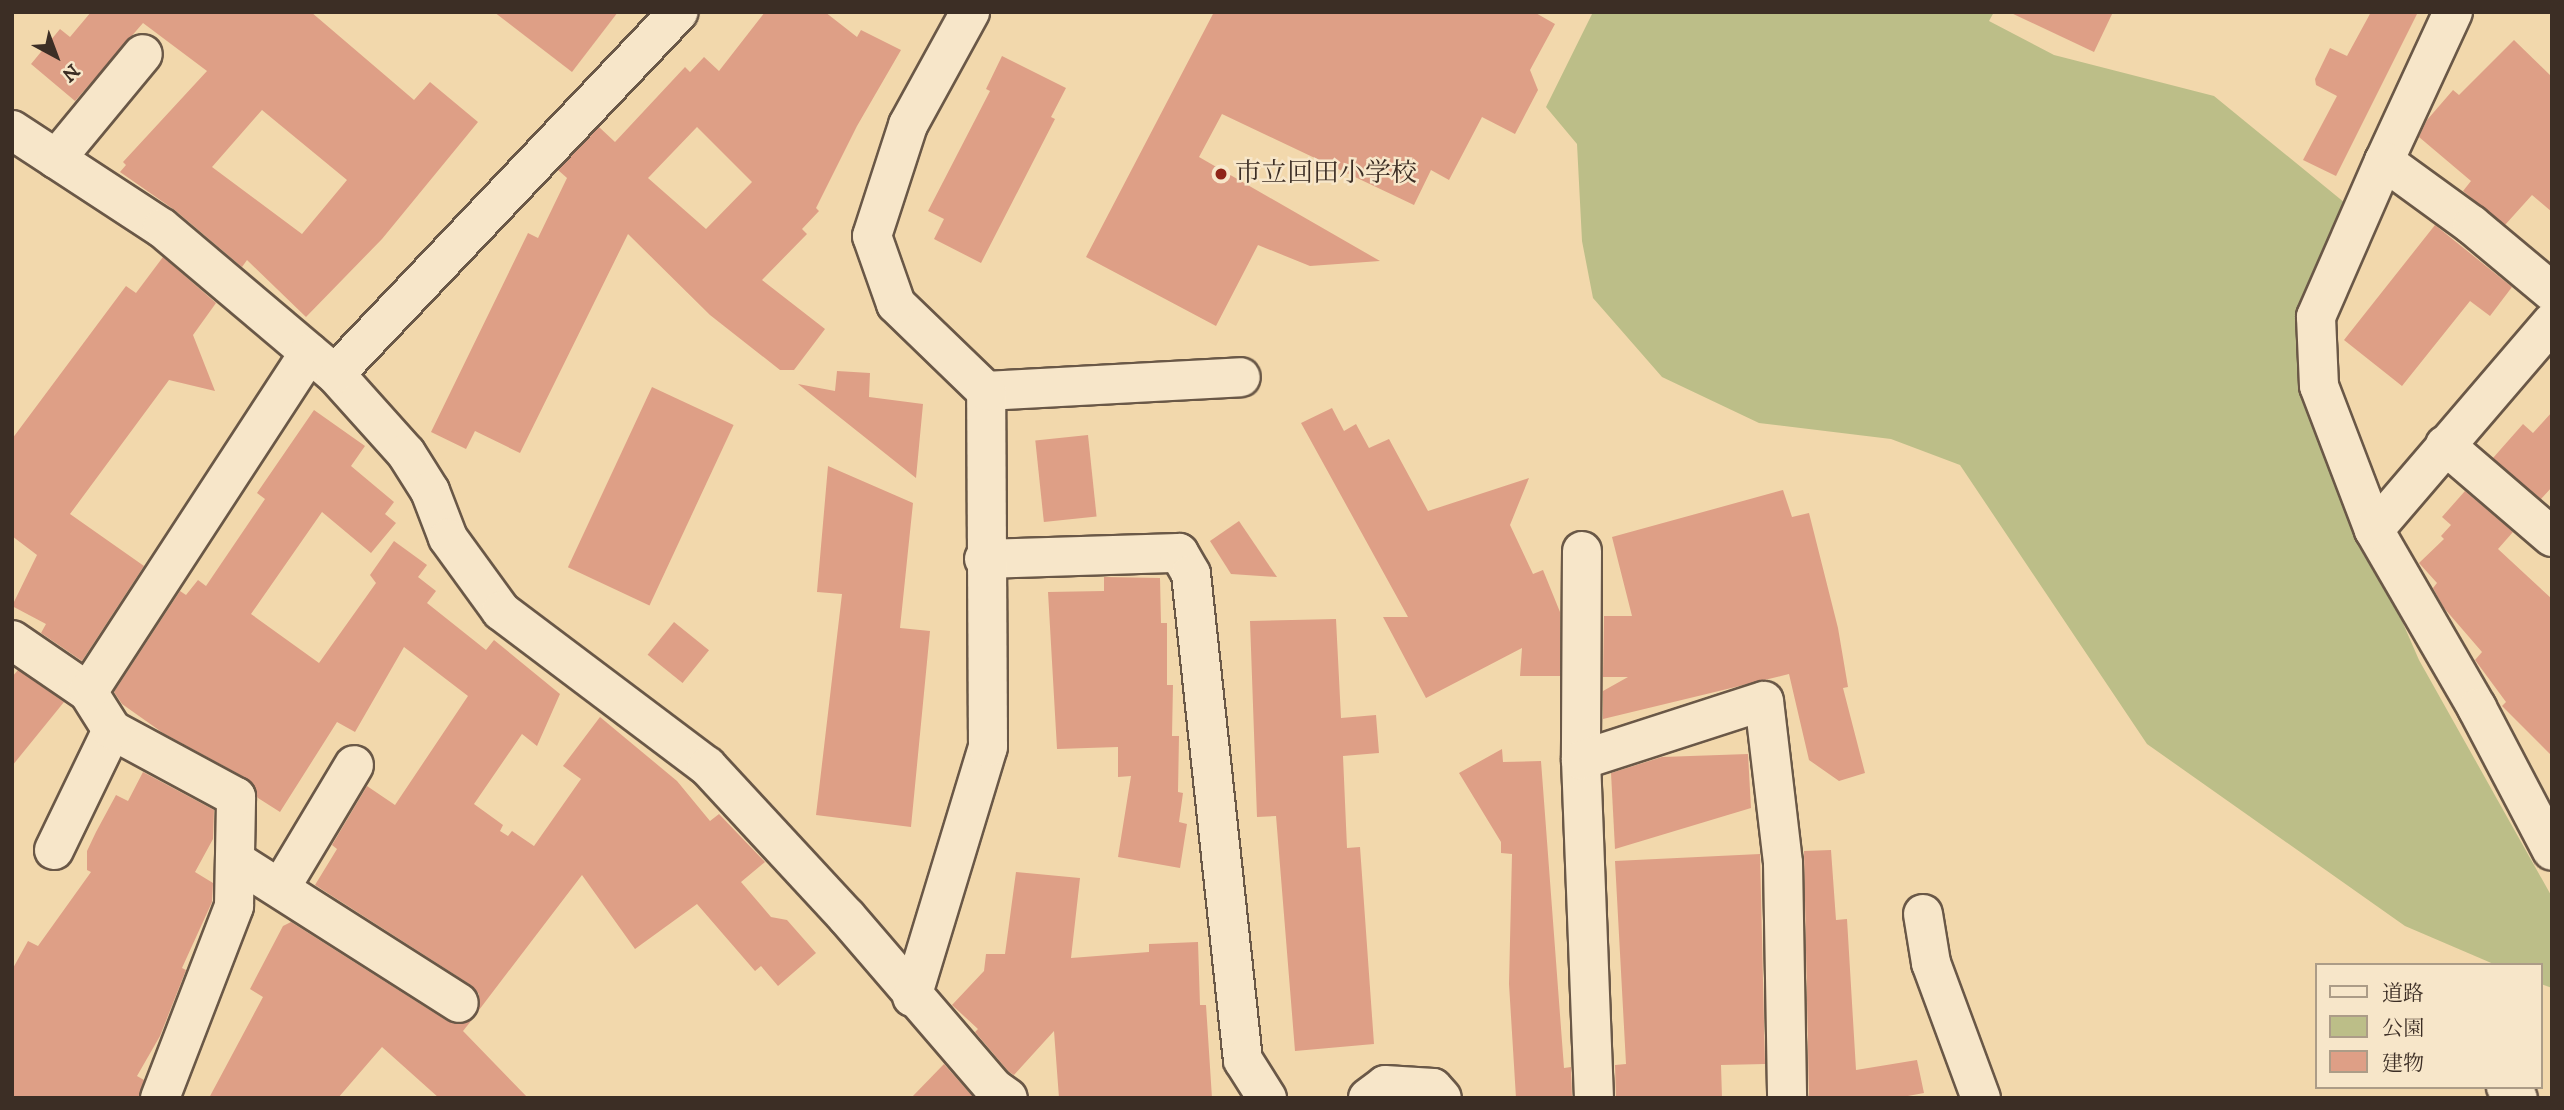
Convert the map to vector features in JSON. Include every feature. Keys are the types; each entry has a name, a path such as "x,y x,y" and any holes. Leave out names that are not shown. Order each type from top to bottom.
{"street":[{"path":"88,692 322,363 678,12"},
{"path":"912,997 988,747 984,559 986,391 896,304 872,236 908,125 970,12"},
{"path":"2453,12 2316,317 2319,386 2374,530 2477,708 2552,851"},
{"path":"56,159 143,54"},
{"path":"12,130 162,229 322,363 406,453 430,491 448,538 501,611 707,766 846,916 912,997 994,1088 1008,1098"},
{"path":"2384,161 2472,225 2552,292"},
{"path":"2374,530 2552,322"},
{"path":"986,391 1241,377"},
{"path":"2445,445 2552,537"},
{"path":"1582,551 1581,760 1594,1098"},
{"path":"984,559 1179,553 1191,574 1243,1060 1267,1098"},
{"path":"12,640 88,692 112,730 236,797 234,906 160,1098"},
{"path":"1581,760 1764,701 1783,863 1787,1098"},
{"path":"54,850 112,730"},
{"path":"281,887 354,765"},
{"path":"236,861 281,887 459,1003"},
{"path":"1923,914 1931,963 1981,1098"},
{"path":"1368,1098 1385,1085 1433,1088 1442,1098"}],"green space":[{"path":"1593,12 1994,12 1989,21 2054,55 2214,96 2345,203 2300,387 2419,660 2552,897 2552,988 2543,985 2543,963 2491,963 2405,926 2147,744 1960,465 1891,439 1759,423 1662,377 1593,298 1582,241 1577,144 1546,107"}],"building":[{"path":"91,12 311,12 414,100 430,82 478,122 382,239 306,317 247,260 242,267 176,211 120,172 126,165 123,162 207,71 143,23 75,101 31,64 60,29 70,37","holes":["262,110 347,180 302,234 212,167"]},
{"path":"494,12 618,12 572,72"},
{"path":"765,12 825,12 857,37 861,30 901,50 857,126 816,208 819,211 802,229 807,234 762,280 825,329 794,370 780,370 710,315 628,234 520,453 475,431 466,449 431,432 528,233 538,238 567,178 558,170 599,127 615,142 685,67 690,72 704,57 719,71","holes":["697,127 752,182 706,229 648,178"]},
{"path":"1214,12 1534,12 1555,24 1530,70 1538,90 1515,134 1482,117 1449,180 1431,170 1414,205 1222,114 1199,157 1380,261 1310,266 1258,245 1216,326 1086,257"},
{"path":"2009,12 2113,12 2094,52"},
{"path":"2371,12 2418,12 2336,176 2303,160 2337,96 2316,85 2315,79 2330,48 2347,56"},
{"path":"2514,40 2552,77 2552,212 2532,195 2505,225 2463,191 2471,181 2419,137 2427,120 2453,90 2459,95"},
{"path":"1002,56 1066,88 1051,117 1055,119 981,263 934,239 944,219 928,211 990,91 986,89"},
{"path":"2435,225 2512,287 2490,316 2470,301 2402,386 2344,340"},
{"path":"163,257 216,303 193,335 215,391 169,380 70,514 144,566 82,661 41,633 46,624 12,606 37,555 12,536 12,439 126,286 136,293"},
{"path":"837,371 870,373 869,397 923,404 916,478 798,384 835,391"},
{"path":"652,387 734,425 649,605 568,567"},
{"path":"1332,408 1344,431 1356,424 1369,448 1389,439 1428,511 1529,478 1510,525 1533,574 1543,570 1560,612 1560,676 1520,676 1522,648 1426,698 1383,617 1408,617 1301,423"},
{"path":"314,410 365,446 351,466 394,502 385,514 396,523 371,553 322,512 251,614 319,663 376,583 370,575 394,541 427,565 418,577 436,591 427,603 486,650 494,640 560,694 537,746 522,734 474,804 503,825 500,831 508,836 512,831 534,846 581,779 563,766 600,717 677,781 710,821 719,814 765,862 741,882 771,917 787,920 816,953 778,986 761,966 755,971 697,904 635,949 582,875 479,1010 479,994 471,985 315,885 337,849 332,845 367,786 395,805 468,696 404,647 355,732 337,722 280,812 258,798 246,778 163,733 122,704 114,692 180,591 186,595 198,580 206,586 265,499 257,493"},
{"path":"2552,412 2552,487 2541,499 2493,458 2523,424 2533,433"},
{"path":"1088,435 1097,517 1044,522 1035,441"},
{"path":"828,466 913,503 900,628 930,631 911,827 816,815 842,594 817,592"},
{"path":"1783,490 1792,517 1809,513 1838,628 1848,687 1843,688 1865,773 1839,781 1809,760 1789,674 1603,719 1603,691 1628,677 1603,677 1604,616 1632,616 1612,537"},
{"path":"2465,491 2513,532 2498,549 2552,599 2552,756 2502,706 2506,702 2475,660 2482,652 2444,608 2433,588 2437,583 2419,563 2444,539 2441,536 2451,525 2442,517"},
{"path":"1239,521 1277,577 1231,574 1210,541"},
{"path":"1104,577 1160,578 1161,623 1167,623 1167,685 1173,685 1172,736 1179,736 1178,792 1183,793 1179,822 1187,824 1180,868 1118,857 1131,776 1118,777 1118,747 1057,749 1048,592 1104,591"},
{"path":"1336,619 1341,718 1376,715 1379,753 1343,756 1347,848 1360,847 1374,1044 1295,1051 1276,816 1257,817 1250,621"},
{"path":"674,622 709,650 683,683 648,655"},
{"path":"18,670 64,702 12,766 12,677"},
{"path":"1502,749 1503,762 1541,761 1564,1068 1571,1067 1572,1098 1516,1098 1509,984 1512,854 1501,853 1501,842 1459,773"},
{"path":"1748,754 1751,808 1615,849 1611,773 1662,757"},
{"path":"143,772 214,810 213,839 195,872 213,883 212,902 182,968 186,970 160,1036 137,1076 144,1080 139,1098 12,1098 12,970 28,941 38,946 91,872 87,870 87,851 96,832 116,795 128,801"},
{"path":"1831,850 1836,920 1847,919 1856,1070 1917,1060 1924,1093 1897,1098 1809,1098 1804,851"},
{"path":"1760,854 1765,1064 1721,1065 1722,1098 1616,1098 1615,1065 1626,1064 1615,861"},
{"path":"1016,872 1080,878 1071,958 1149,952 1149,944 1198,942 1200,1005 1206,1005 1212,1098 1059,1098 1054,1031 1014,1075 1009,1072 975,1032 978,1029 952,1005 984,971 986,954 1005,954"},
{"path":"291,922 447,1021 471,1021 463,1031 528,1098 439,1098 382,1047 338,1098 209,1098 263,997 250,989 283,926"},
{"path":"944,1064 974,1098 911,1098"}],"place":[{"name":"市立回田小学校","path":"1221,174"}]}
